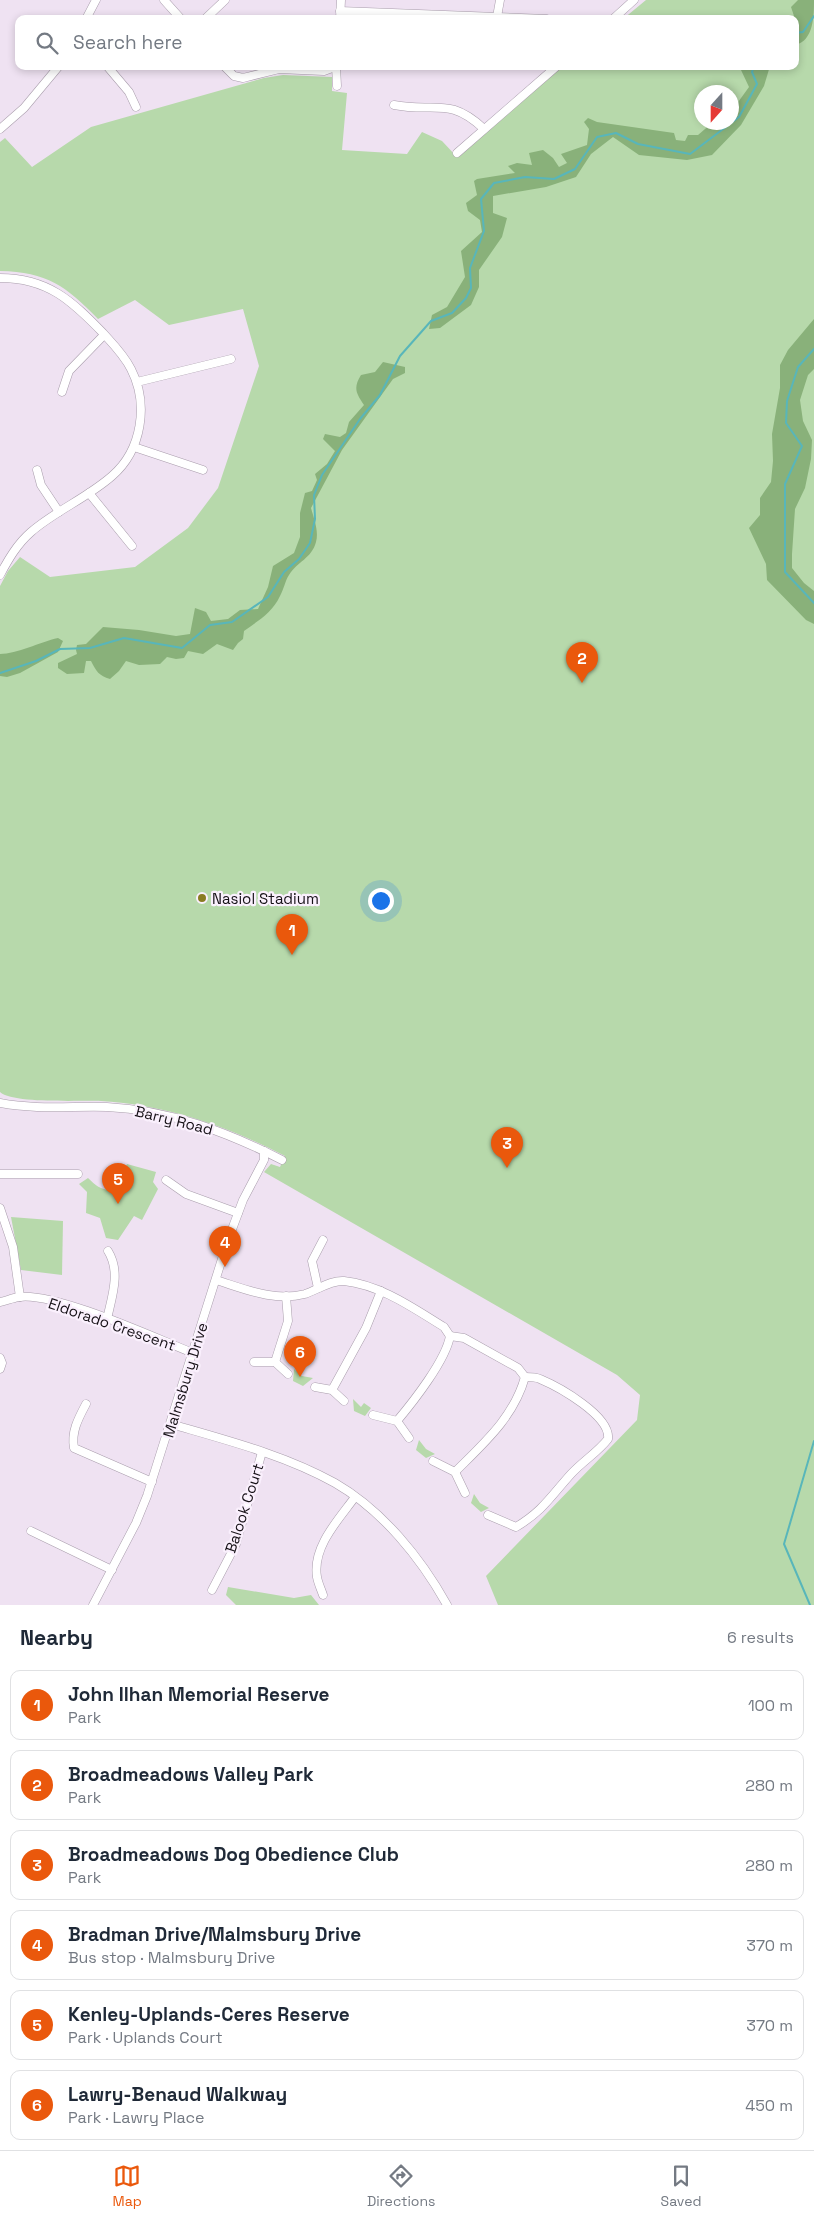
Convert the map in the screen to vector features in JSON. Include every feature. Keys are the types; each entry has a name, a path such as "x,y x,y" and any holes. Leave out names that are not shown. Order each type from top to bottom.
{"street":[{"path":"88,15 94,0"},
{"path":"164,0 177,15"},
{"path":"209,15 225,0"},
{"path":"340,15 341,0"},
{"path":"497,15 500,0"},
{"path":"617,15 634,0"},
{"path":"0,129 28,103 56,70"},
{"path":"110,70 129,92 136,107"},
{"path":"228,70 234,76 243,78 279,70 324,70"},
{"path":"335,70 337,86"},
{"path":"457,153 552,70"},
{"path":"394,105 457,110 470,116 484,129"},
{"path":"0,278 24,279 52,289 72,302 125,359 137,382 140,401 140,420 134,447 121,466 112,476 89,493 38,526 22,541 0,575"},
{"path":"62,392 68,370 104,335"},
{"path":"137,382 231,359"},
{"path":"134,447 203,470"},
{"path":"37,470 41,484 59,512"},
{"path":"89,493 132,546"},
{"path":"0,1098 0,1103"},
{"name":"Barry Road","path":"0,1103 24,1108 106,1107 175,1117 219,1131 282,1160"},
{"name":"Malmsbury Drive","path":"93,1605 136,1523 152,1482 238,1213 264,1160 264,1151"},
{"path":"0,1174 78,1174"},
{"path":"166,1180 186,1194 238,1213"},
{"path":"0,1208 13,1247 20,1297"},
{"path":"318,1288 312,1261 322,1240"},
{"path":"107,1319 116,1276 114,1260 108,1251"},
{"path":"216,1280 259,1293 286,1296 306,1293 344,1281 381,1291 444,1327 450,1336 464,1338 518,1368 525,1377 538,1378 582,1402 605,1426 608,1435 606,1442 571,1474 545,1506 516,1530 488,1514"},
{"path":"332,1390 366,1328 381,1291"},
{"path":"275,1362 288,1321 286,1296"},
{"name":"Eldorado Crescent","path":"0,1302 20,1297 58,1302 193,1353"},
{"path":"397,1421 418,1395 442,1355 450,1336"},
{"path":"0,1358 2,1363 0,1368"},
{"path":"254,1362 275,1362 288,1374"},
{"path":"455,1472 507,1416 516,1402 525,1377"},
{"path":"315,1388 332,1390 344,1401"},
{"path":"86,1404 72,1438 74,1448 152,1482"},
{"path":"373,1416 397,1421 409,1438"},
{"path":"172,1424 262,1452 336,1484 368,1506 403,1541 447,1605"},
{"name":"Balook Court","path":"212,1590 236,1544 262,1452"},
{"path":"432,1461 455,1472 466,1494"},
{"path":"323,1595 317,1578 319,1557 325,1540 355,1497"},
{"path":"31,1531 112,1570"}],"green space":[{"path":"646,0 814,0 814,1605 498,1605 486,1576 637,1420 640,1395 617,1375 264,1172 271,1164 280,1167 285,1156 263,1145 218,1126 149,1107 101,1101 32,1100 7,1096 0,1092 0,586 8,571 20,557 50,577 135,567 188,528 218,488 259,366 243,309 169,325 135,300 98,319 76,298 55,283 31,274 0,271 0,142 5,138 32,167 91,127 264,78 283,75 332,77 332,91 347,93 342,150 407,154 422,132 442,141 457,157 558,70 799,70 799,15 628,15"},
{"path":"798,0 814,0 812,27 806,38 799,44 799,15 794,15 791,7"},
{"path":"741,70 769,70 764,86 739,127 739,101 749,87"},
{"path":"588,118 597,122 674,133 676,140 685,141 688,135 698,135 704,130 736,130 712,155 687,160 639,155 613,137 591,154 576,177 546,187 493,196 493,213 507,218 502,237 479,270 479,287 471,305 440,328 429,329 432,315 447,307 465,277 461,251 482,232 480,220 468,211 466,203 477,195 474,181 515,173 508,166 517,163 532,165 529,153 543,150 553,158 559,167 567,163 561,154 587,145 589,129 584,122"},
{"path":"814,319 814,369 808,375 800,400 803,421 812,440 811,459 805,488 795,509 792,568 804,583 814,591 814,624 806,620 767,580 766,564 749,528 760,515 760,498 771,482 773,461 772,434 780,388 780,365 788,350"},
{"path":"383,362 405,367 405,373 393,379 342,450 311,508 317,534 316,542 311,552 289,575 277,602 265,616 244,631 243,639 233,650 217,644 203,654 188,651 184,658 167,657 160,664 139,665 126,661 110,679 98,673 91,661 86,661 84,673 67,674 58,668 58,663 77,654 77,645 86,644 103,627 176,636 190,634 195,608 206,612 211,621 228,619 240,610 258,609 268,587 273,566 294,553 300,537 300,513 305,493 312,491 317,480 315,474 327,464 335,451 323,439 325,434 340,437 346,433 349,422 364,405 356,387 361,375 375,372"},
{"path":"58,638 63,641 58,652 20,673 7,677 0,676 0,654 14,652"},
{"path":"127,1164 156,1172 153,1182 158,1189 142,1220 134,1216 118,1240 106,1238 100,1218 86,1213 87,1192 79,1184 88,1178 101,1188 108,1190 117,1189"},
{"path":"11,1217 63,1221 62,1275 21,1270"},
{"path":"294,1369 302,1376 313,1378 303,1386 293,1381"},
{"path":"353,1399 361,1407 364,1403 371,1408 365,1416 354,1411"},
{"path":"419,1440 426,1449 435,1454 426,1458 416,1450"},
{"path":"474,1494 480,1503 489,1508 481,1512 471,1503"},
{"path":"228,1587 294,1598 311,1595 319,1605 236,1605 226,1595"}],"waterway":[{"path":"799,32 803,32 814,16"},
{"path":"0,673 36,661 60,649 90,648 124,638 182,648 210,625 232,622 268,597 284,572 299,559 310,543 315,519 314,495 322,475 360,419 380,395 400,356 431,321 452,313 466,298 471,288 470,268 484,231 481,199 494,183 525,177 554,179 575,169 597,137 616,133 638,144 690,154 739,117 757,84 753,70"},
{"path":"814,349 798,367 787,401 786,423 802,446 785,484 785,572 814,603"},
{"path":"810,1605 784,1544 814,1441"}],"place":[{"name":"Broadmeadows Valley Park","path":"582,683"},
{"name":"Nasiol Stadium","path":"202,898"},
{"name":"John Ilhan Memorial Reserve","path":"292,955"},
{"name":"Broadmeadows Dog Obedience Club","path":"507,1168"},
{"name":"Kenley-Uplands-Ceres Reserve","path":"118,1204"},
{"name":"Bradman Drive/Malmsbury Drive","path":"225,1267"},
{"name":"Lawry-Benaud Walkway","path":"300,1377"}]}
